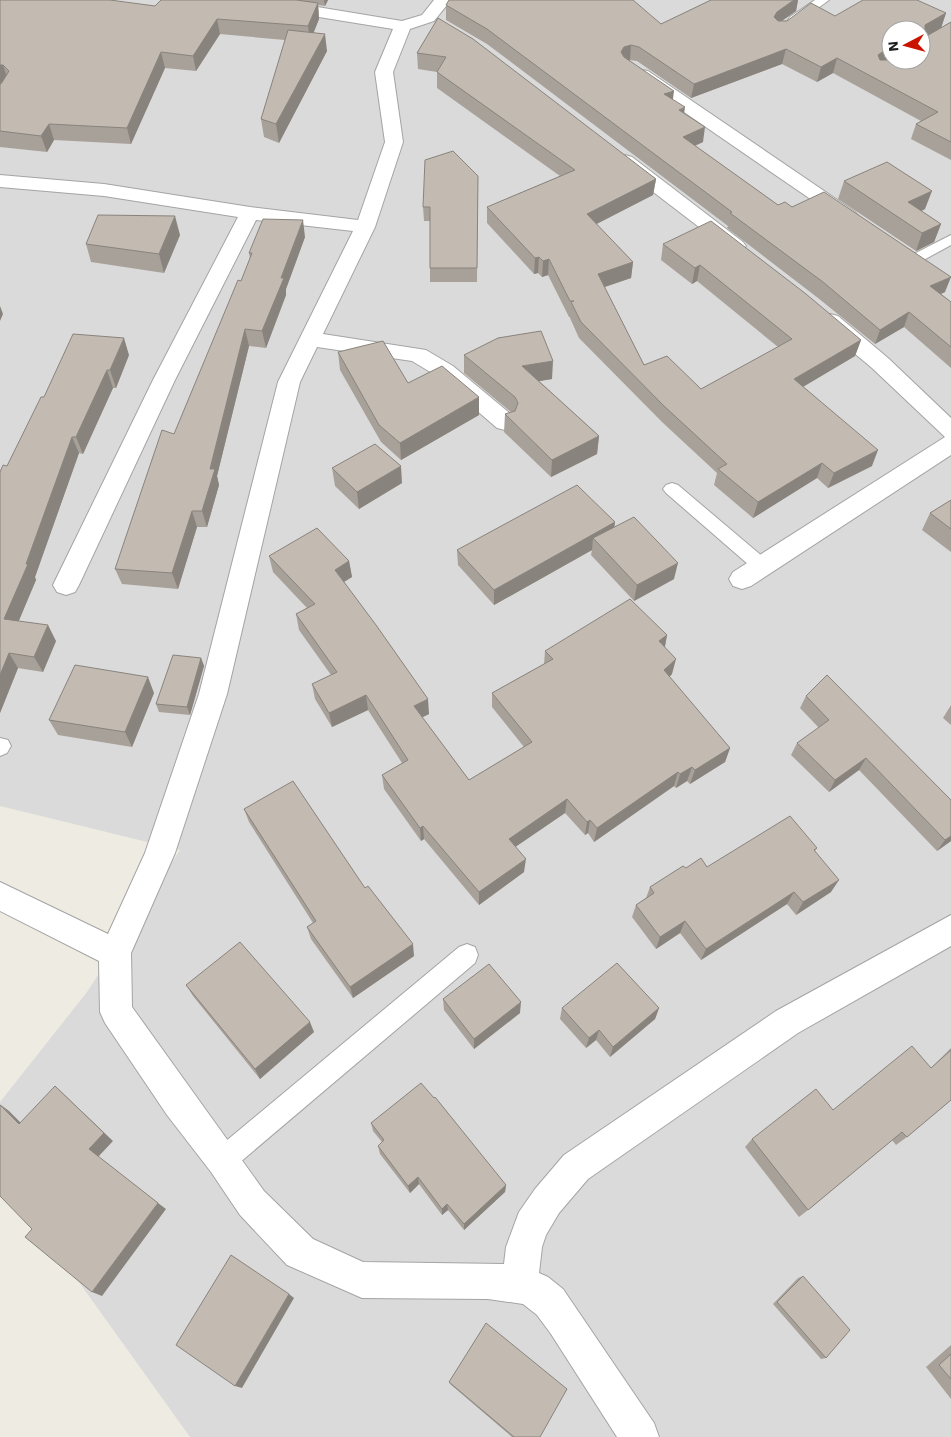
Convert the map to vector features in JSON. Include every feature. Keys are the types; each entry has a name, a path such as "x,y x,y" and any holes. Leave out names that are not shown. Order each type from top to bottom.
{"street":[{"path":"245,0 404,26 435,22 443,0"},
{"path":"404,26 384,72 394,142 365,227 309,339 290,382 213,694 160,853 115,953 116,1012 178,1103 252,1203 300,1252 362,1280 519,1284 535,1290 550,1302 640,1437"},
{"path":"630,67 863,227"},
{"path":"614,152 747,256"},
{"path":"0,181 104,190 250,213 365,227"},
{"path":"66,585 164,380 250,213"},
{"path":"817,310 880,363 951,431"},
{"path":"309,339 418,355 445,371 505,422"},
{"path":"742,579 951,444"},
{"path":"0,896 115,953"},
{"path":"519,1284 524,1247 532,1225 547,1201 576,1167 787,1022 951,930"}],"lane":[{"path":"786,26 823,0"},
{"path":"913,261 951,238"},
{"path":"672,489 763,567"},
{"path":"222,1160 466,955"}],"shaded area":[{"path":"0,0 951,0 951,1437 190,1437 0,1172 0,1102 87,992 180,850 0,806"}],"building":[{"path":"0,0 110,0 155,6 161,0 296,0 318,3 308,26 217,19 193,56 161,52 127,128 49,124 41,136 0,131 0,84 9,71 3,65 0,65"},
{"path":"449,0 633,0 661,24 711,0 794,0 777,12 774,17 778,21 787,21 811,3 835,16 863,0 917,0 946,13 931,22 931,20 881,20 881,53 878,55 881,60 881,70 931,70 931,34 951,22 951,142 916,124 938,112 837,58 821,67 786,49 694,84 639,47 631,45 624,47 621,52 624,57 674,91 664,94 685,107 679,110 705,127 683,137 778,205 785,202 792,207 824,192 951,277 930,286 951,302 951,347 909,312 880,330 823,282 730,213 732,212 487,29 446,5"},
{"path":"438,18 473,39 656,179 587,214 633,262 598,274 644,365 667,356 701,389 792,339 700,265 695,268 663,244 711,221 806,294 861,340 794,379 878,450 834,473 822,463 758,502 718,469 727,464 664,406 581,322 571,302 574,301 570,301 549,259 543,261 539,257 535,258 487,207 575,170 437,72 446,57 417,53"},
{"path":"288,30 325,34 276,124 261,119"},
{"path":"453,151 478,176 477,268 430,268 430,207 423,207 425,160"},
{"path":"887,162 932,191 908,202 941,224 922,233 844,181"},
{"path":"98,215 175,216 159,254 86,244"},
{"path":"263,219 303,220 281,278 284,278 262,331 245,329 210,469 215,469 202,511 192,511 172,573 115,569 162,430 174,434 238,280 241,281 252,253 249,253"},
{"path":"541,331 553,361 522,366 599,436 552,460 505,414 515,411 518,403 515,397 464,355 498,338"},
{"path":"73,334 124,338 76,437 72,437 26,564 28,564 4,619 48,625 34,657 9,653 0,675 0,472 3,465 7,466 41,397 44,397"},
{"path":"383,341 408,383 442,366 479,397 400,443 379,425 338,352"},
{"path":"375,444 401,466 357,492 332,468"},
{"path":"577,485 615,522 494,590 457,550"},
{"path":"951,500 951,529 930,513"},
{"path":"634,517 678,563 637,585 593,538"},
{"path":"317,528 349,561 335,570 428,699 414,706 469,780 532,742 492,693 553,659 545,651 630,599 667,635 659,641 676,659 664,670 730,748 695,770 692,767 680,774 678,772 597,828 590,820 587,822 567,799 509,839 526,859 479,892 423,826 420,828 382,775 408,760 366,695 329,713 312,684 337,672 296,614 315,604 269,556"},
{"path":"173,655 201,658 187,707 156,704"},
{"path":"75,665 148,677 125,732 49,720"},
{"path":"827,675 951,800 951,836 945,840 866,758 835,780 797,743 829,720 806,696"},
{"path":"293,781 365,888 368,886 413,944 350,987 307,927 316,921 244,809"},
{"path":"790,816 817,848 814,850 839,880 803,902 794,892 706,949 685,921 660,937 636,905 654,893 650,887 683,866 686,868 701,858 707,867"},
{"path":"240,942 310,1022 255,1069 186,985"},
{"path":"617,963 659,1008 613,1047 599,1030 589,1038 562,1008"},
{"path":"489,964 521,1002 474,1039 443,999"},
{"path":"912,1046 931,1068 951,1050 951,1100 907,1137 902,1132 808,1210 752,1139 816,1089 833,1110"},
{"path":"421,1083 435,1097 506,1185 464,1224 447,1204 442,1209 418,1177 408,1186 378,1146 384,1140 371,1123"},
{"path":"55,1086 104,1133 89,1149 158,1203 92,1292 25,1237 32,1229 0,1196 0,1105 19,1124"},
{"path":"231,1255 289,1294 235,1386 176,1345"},
{"path":"803,1276 850,1330 826,1358 777,1302"},
{"path":"486,1323 567,1389 540,1437 514,1437 449,1382"},
{"path":"951,1354 951,1379 939,1365"}]}
